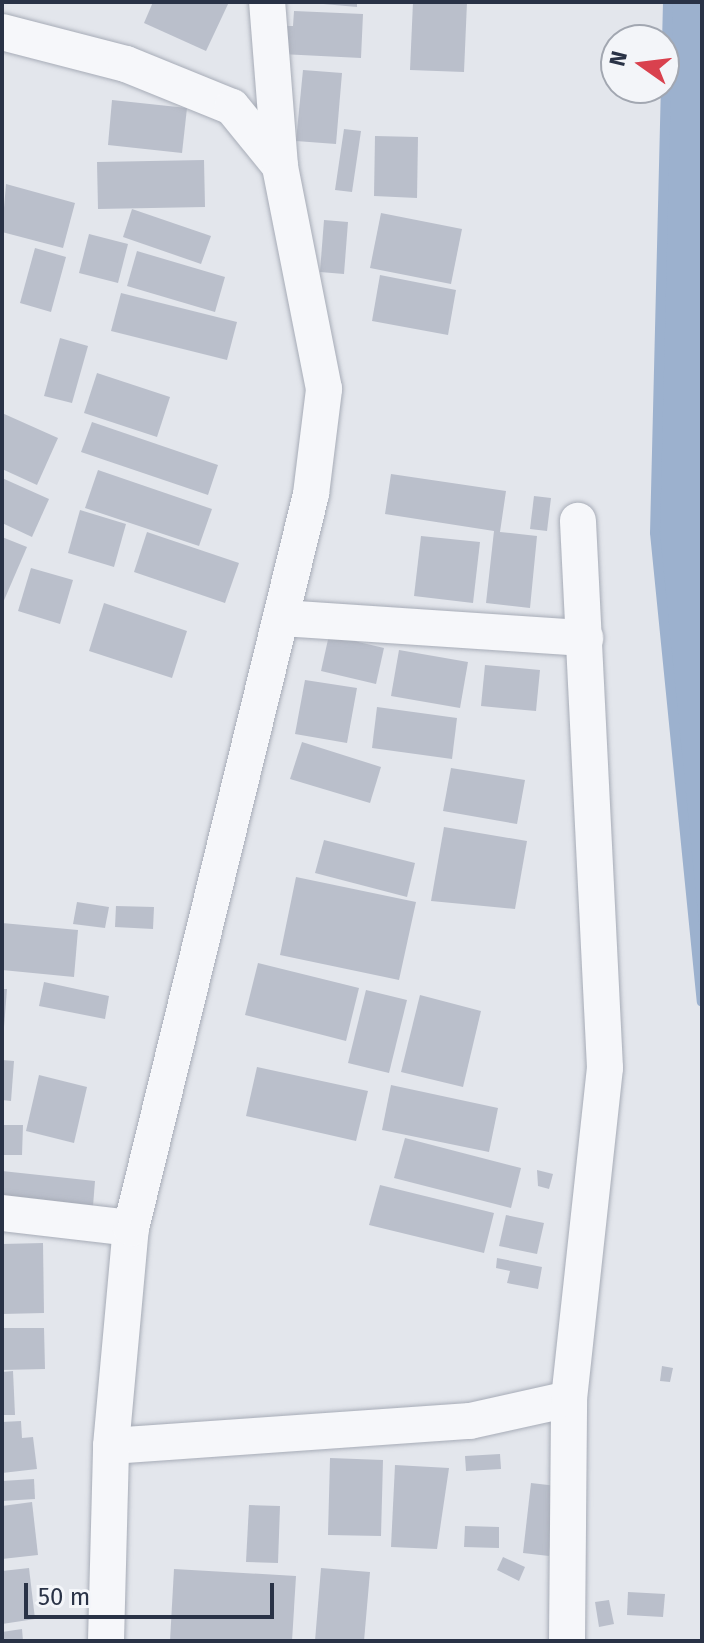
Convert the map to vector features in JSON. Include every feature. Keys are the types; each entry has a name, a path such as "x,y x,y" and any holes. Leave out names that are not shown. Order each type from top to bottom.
{"street":[{"path":"106,1641 111,1446 131,1228 311,494 324,389 280,166 267,2"},
{"path":"2,32 126,64 232,107 280,166"},
{"path":"567,1641 569,1399 605,1068 578,521"},
{"path":"281,618 585,638"},
{"path":"2,1213 131,1228"},
{"path":"111,1446 470,1421 569,1399"}],"water":[{"path":"668,2 702,2 702,1002 655,533 666,104 680,104 680,24 667,24"}],"building":[{"path":"153,2 229,2 206,51 144,23"},
{"path":"301,2 357,2 357,7"},
{"path":"413,2 467,2 464,72 410,70"},
{"path":"294,11 363,14 361,58 281,54 282,26 293,26"},
{"path":"303,70 342,73 336,144 296,141"},
{"path":"112,100 187,108 182,153 108,145"},
{"path":"344,129 361,131 352,192 335,190"},
{"path":"375,136 418,137 417,198 374,196"},
{"path":"204,160 205,207 98,209 97,162"},
{"path":"6,184 75,203 63,248 2,232"},
{"path":"132,209 211,236 201,264 123,237"},
{"path":"381,213 462,229 451,284 370,268"},
{"path":"324,220 348,222 344,274 320,272"},
{"path":"89,234 128,244 118,283 79,273"},
{"path":"35,248 66,257 51,312 20,303"},
{"path":"137,251 225,277 215,312 127,286"},
{"path":"380,275 456,290 448,335 372,321"},
{"path":"121,293 237,322 227,360 111,331"},
{"path":"60,338 88,346 72,403 44,396"},
{"path":"97,373 170,397 157,437 84,413"},
{"path":"2,413 58,438 37,485 2,469"},
{"path":"92,422 218,465 208,495 81,452"},
{"path":"98,470 212,509 199,546 85,508"},
{"path":"391,474 506,491 500,532 537,536 530,608 486,603 494,531 385,514"},
{"path":"2,478 49,499 32,537 2,523"},
{"path":"534,496 551,498 547,531 530,529"},
{"path":"80,510 126,524 114,567 68,553"},
{"path":"147,532 239,563 225,603 134,572"},
{"path":"421,536 480,542 473,603 414,596"},
{"path":"2,537 27,547 2,605"},
{"path":"31,568 73,580 60,624 18,611"},
{"path":"104,603 187,631 172,678 89,651"},
{"path":"329,635 384,648 376,684 321,671"},
{"path":"399,650 468,662 460,708 391,696"},
{"path":"485,665 540,670 536,711 481,706"},
{"path":"305,680 357,688 347,743 295,734"},
{"path":"377,707 457,718 452,759 372,748"},
{"path":"302,742 381,767 370,803 290,779"},
{"path":"451,768 525,780 517,824 443,811"},
{"path":"444,827 527,841 515,909 431,901"},
{"path":"324,840 415,863 407,897 315,873"},
{"path":"296,877 416,902 399,980 280,955"},
{"path":"77,902 109,907 105,928 73,924"},
{"path":"116,906 154,907 153,929 115,927"},
{"path":"2,923 78,930 74,977 2,970"},
{"path":"258,963 359,988 346,1041 245,1015"},
{"path":"44,982 109,996 105,1019 39,1006"},
{"path":"2,989 7,989 4,1027 2,1027"},
{"path":"366,990 407,1000 389,1073 348,1063"},
{"path":"420,995 481,1011 463,1087 401,1072"},
{"path":"2,1060 14,1061 11,1101 2,1100"},
{"path":"257,1067 368,1091 356,1141 246,1116"},
{"path":"39,1075 87,1087 74,1143 26,1131"},
{"path":"391,1085 498,1108 489,1152 382,1130"},
{"path":"2,1125 23,1125 22,1155 2,1155"},
{"path":"405,1138 521,1168 511,1208 394,1178"},
{"path":"537,1170 553,1174 549,1189 538,1186"},
{"path":"2,1171 95,1181 93,1206 2,1197"},
{"path":"380,1185 494,1213 484,1253 369,1225"},
{"path":"506,1215 544,1223 537,1254 499,1246"},
{"path":"43,1243 44,1313 2,1314 2,1244"},
{"path":"497,1258 542,1267 538,1289 507,1283 510,1271 496,1268"},
{"path":"2,1328 44,1328 45,1369 2,1370"},
{"path":"662,1366 673,1368 670,1382 660,1381"},
{"path":"13,1371 15,1415 2,1415 2,1372"},
{"path":"21,1421 22,1438 33,1437 37,1469 2,1473 2,1422"},
{"path":"500,1454 501,1469 466,1471 465,1456"},
{"path":"330,1458 383,1460 381,1536 328,1535"},
{"path":"395,1465 449,1468 437,1549 391,1547"},
{"path":"34,1479 35,1499 2,1501 2,1481"},
{"path":"531,1483 557,1486 549,1556 523,1553"},
{"path":"32,1502 38,1555 2,1559 2,1506"},
{"path":"249,1505 280,1506 278,1563 246,1562"},
{"path":"465,1526 499,1527 499,1548 464,1547"},
{"path":"503,1557 525,1567 519,1581 497,1570"},
{"path":"29,1568 35,1619 2,1624 2,1571"},
{"path":"321,1568 370,1572 364,1641 315,1641"},
{"path":"174,1569 296,1576 292,1641 170,1641"},
{"path":"628,1592 665,1594 663,1617 627,1615"},
{"path":"609,1600 614,1624 599,1627 595,1602"},
{"path":"22,1629 23,1641 2,1641 2,1632"}],"waterway":[{"path":"668,2 655,533 702,1002"}]}
